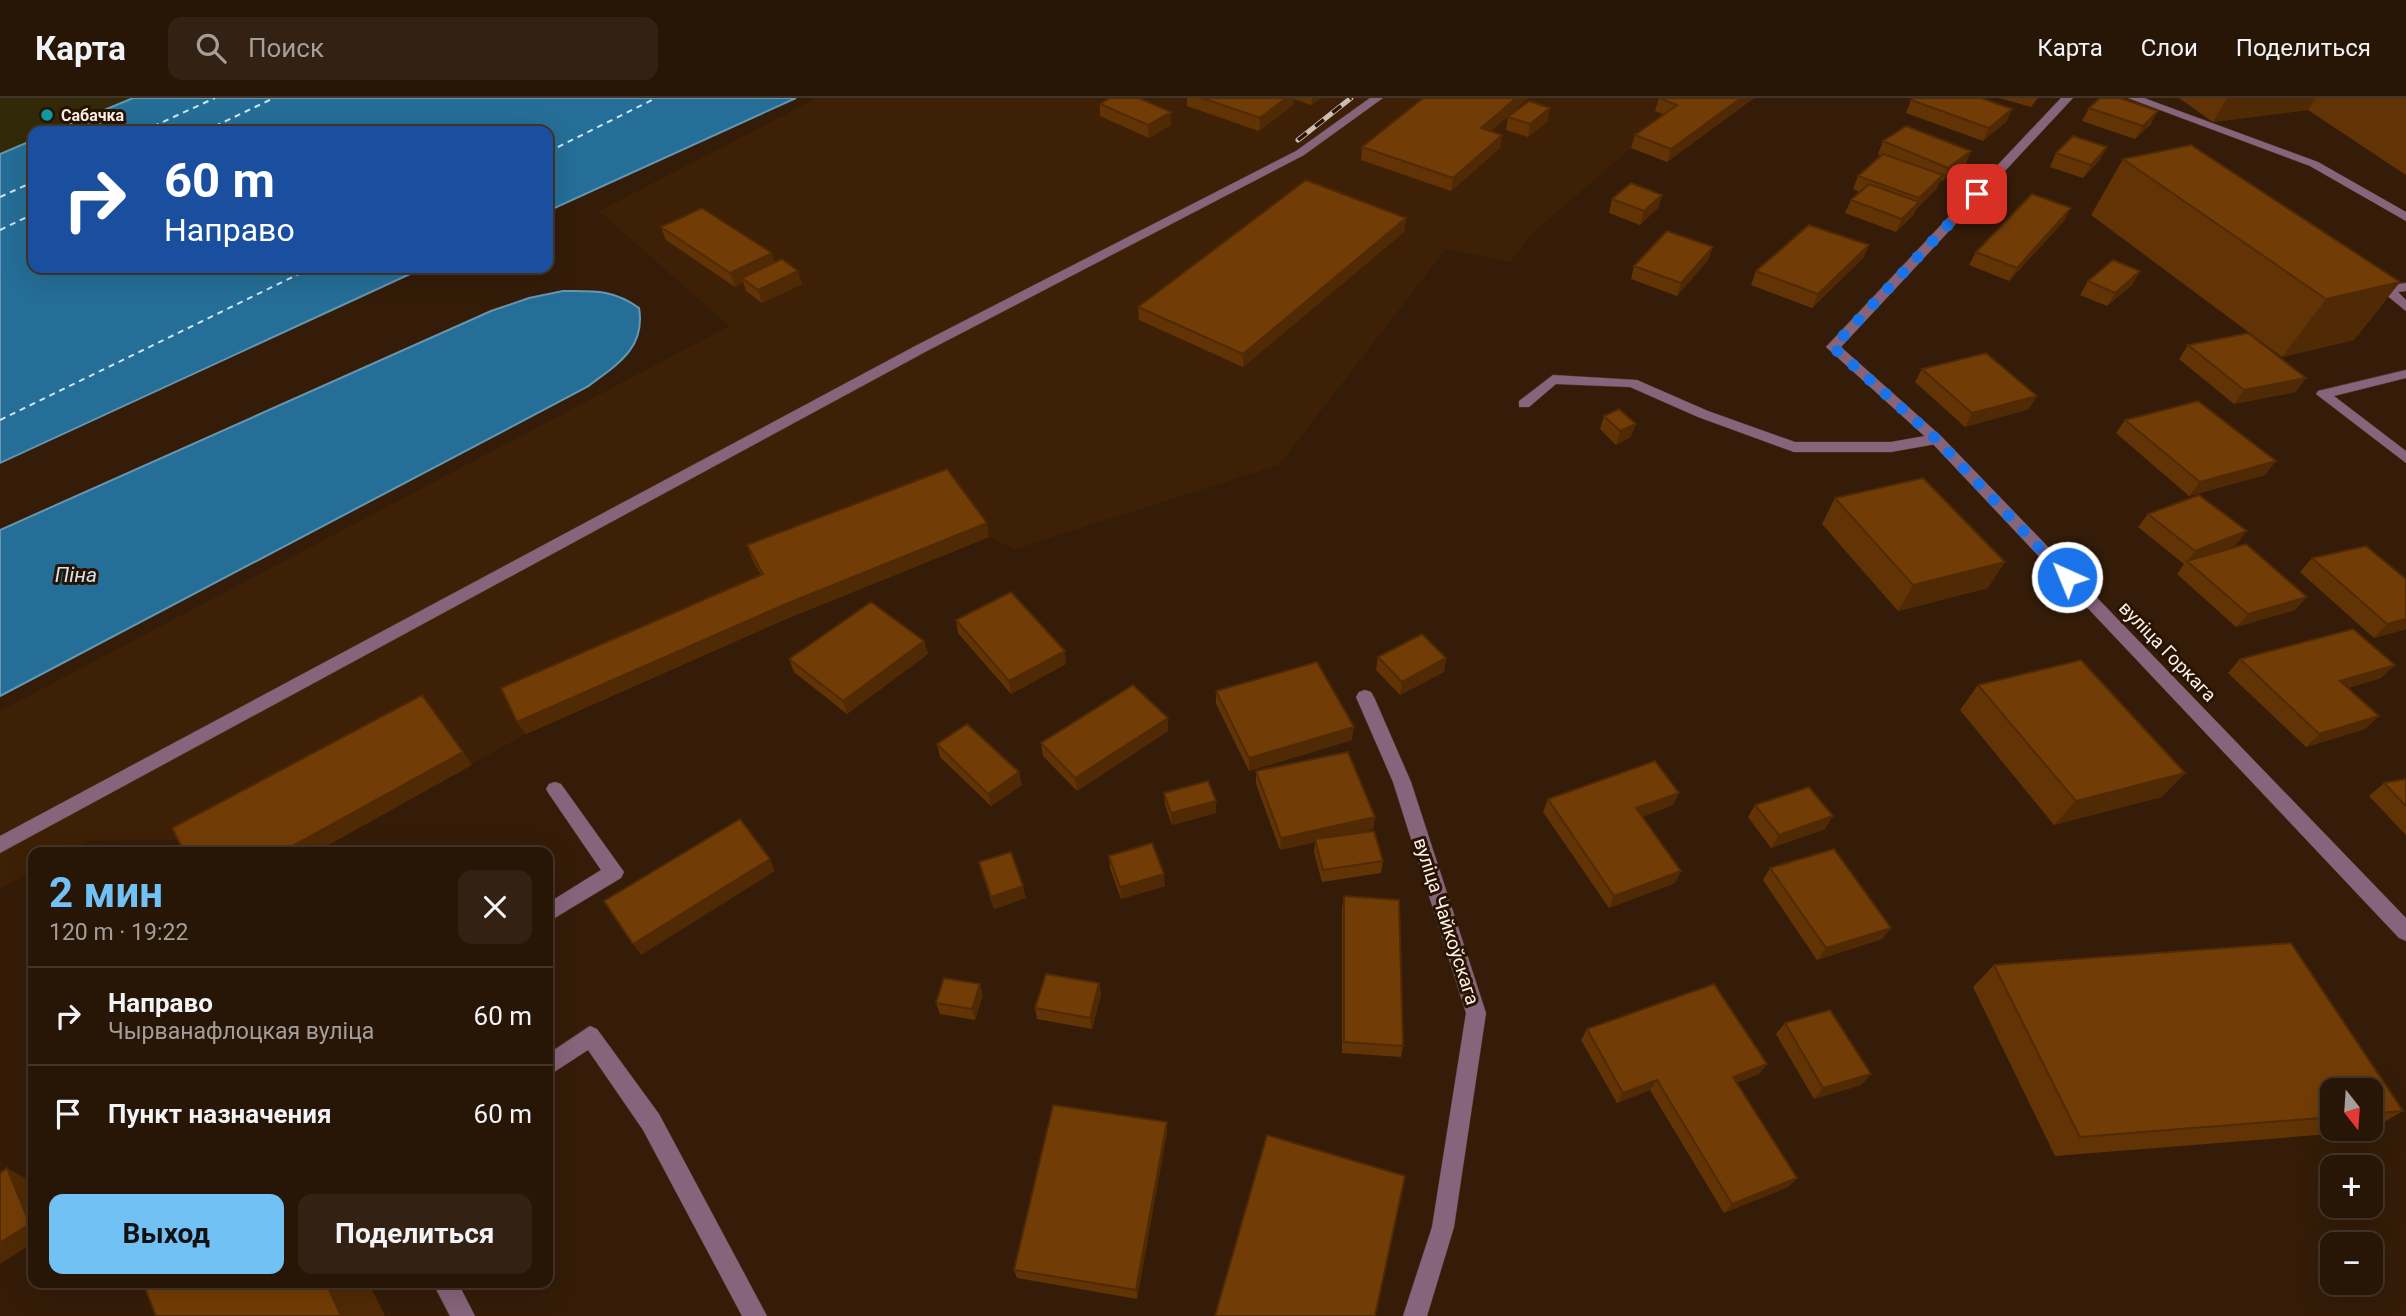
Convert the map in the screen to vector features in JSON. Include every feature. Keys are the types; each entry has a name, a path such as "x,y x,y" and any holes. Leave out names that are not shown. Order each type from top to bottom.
{"street":[{"path":"0,845 922,348 1300,153 1377,98"},
{"name":"вуліца Горкага","path":"2067,98 1833,347 1936,439 2406,932"},
{"path":"2134,98 2314,164 2406,217"},
{"path":"2360,294 2406,287"},
{"path":"2387,289 2406,307"},
{"path":"2406,374 2323,394 2406,458"},
{"path":"1524,404 1553,379 1632,383 1703,414 1794,447 1891,447 1936,439"},
{"name":"вуліца Чайкоўскага","path":"1365,697 1402,782 1476,1013 1443,1227 1415,1316"},
{"path":"553,910 614,872 555,789"},
{"path":"553,1062 590,1036 651,1122 755,1316"},
{"path":"448,1288 463,1316"}],"shaded area":[{"path":"817,98 1754,98 1667,162 1631,148 1531,235 1510,262 1446,249 1279,465 1015,549 989,537 786,619 526,734 325,847 188,847 184,840 88,841 77,847 28,847 28,874 0,888 0,711 729,326 599,211"}],"sand":[{"name":"Сабачка","path":"0,98 133,98 66,126 28,126 28,142 0,154"}],"water":[{"path":"133,98 796,98 553,209 553,126 66,126"},
{"path":"28,142 28,273 412,273 0,463 0,154"},
{"name":"Піна","path":"563,291 611,294 639,308 638,335 633,345 618,363 587,387 0,696 0,530 491,311 529,298"}],"building":[{"path":"1110,98 1139,98 1171,112 1148,125 1100,104"},
{"path":"1202,98 1286,98 1260,118"},
{"path":"1423,98 1516,98 1481,128 1502,135 1453,178 1362,147"},
{"path":"1659,98 1741,98 1671,149 1635,135 1677,105"},
{"path":"1981,98 2012,109 1989,128 1911,100"},
{"path":"2100,98 2120,98 2158,111 2143,126 2089,108"},
{"path":"1529,101 1550,108 1530,124 1508,117"},
{"path":"1906,126 1971,151 1948,168 1883,141"},
{"path":"2073,136 2107,147 2091,165 2056,153"},
{"path":"2191,145 2400,282 2326,299 2123,159"},
{"path":"1883,154 1943,175 1919,198 1858,176"},
{"path":"1306,180 1406,218 1243,354 1138,307"},
{"path":"1631,183 1662,195 1644,211 1612,199"},
{"path":"1869,184 1919,202 1902,219 1851,200"},
{"path":"2032,194 2071,208 2017,268 1976,252"},
{"path":"702,208 772,253 730,273 661,227"},
{"path":"1809,225 1869,245 1818,294 1756,271"},
{"path":"1667,231 1713,247 1681,283 1634,266"},
{"path":"782,259 798,271 758,290 742,278"},
{"path":"2113,260 2140,271 2115,293 2088,281"},
{"path":"2248,333 2306,378 2244,390 2188,345"},
{"path":"1986,353 2037,396 1972,413 1922,369"},
{"path":"2198,401 2276,461 2200,482 2125,420"},
{"path":"1619,409 1636,424 1620,431 1604,416"},
{"path":"947,469 987,523 781,606 517,722 501,688 763,574 747,545"},
{"path":"1923,478 2005,562 1913,585 1835,498"},
{"path":"2199,495 2247,531 2195,551 2148,514"},
{"path":"2246,544 2307,597 2248,614 2187,561"},
{"path":"2366,546 2406,579 2406,619 2387,624 2312,558"},
{"path":"1011,592 1065,651 1009,681 956,620"},
{"path":"871,602 924,641 843,701 789,659"},
{"path":"2353,629 2395,665 2340,681 2379,716 2319,734 2240,659"},
{"path":"1422,634 1446,658 1402,682 1378,657"},
{"path":"2081,660 2185,773 2076,801 1978,685"},
{"path":"1317,662 1354,727 1249,758 1216,691"},
{"path":"1133,685 1168,718 1075,778 1041,743"},
{"path":"422,695 463,752 291,847 182,847 172,828"},
{"path":"967,724 1019,772 988,794 937,744"},
{"path":"1348,752 1375,817 1281,838 1256,771"},
{"path":"1655,761 1679,793 1636,808 1681,871 1614,896 1548,799"},
{"path":"2406,779 2406,806 2384,783"},
{"path":"1208,781 1216,801 1171,813 1164,793"},
{"path":"1809,787 1833,816 1779,835 1755,805"},
{"path":"740,819 770,859 633,944 604,901"},
{"path":"1374,831 1383,861 1323,870 1315,839"},
{"path":"1152,843 1164,874 1120,887 1109,856"},
{"path":"1834,849 1891,928 1826,948 1770,868"},
{"path":"1011,852 1023,886 991,897 979,862"},
{"path":"1344,896 1399,900 1403,1046 1344,1042"},
{"path":"2291,943 2381,1078 2320,1078 2320,1118 2080,1137 1994,965"},
{"path":"1046,974 1099,983 1090,1018 1035,1008"},
{"path":"944,978 980,984 972,1009 936,1003"},
{"path":"1714,984 1767,1064 1733,1077 1797,1178 1732,1204 1657,1080 1623,1093 1587,1029"},
{"path":"1830,1010 1871,1074 1823,1088 1785,1023"},
{"path":"2384,1082 2403,1111 2384,1113"},
{"path":"1053,1105 1167,1122 1136,1290 1014,1270"},
{"path":"1267,1135 1405,1176 1375,1316 1215,1316"},
{"path":"7,1168 28,1219 28,1225 0,1243 0,1173"},
{"path":"145,1288 328,1288 341,1316 156,1316"}],"ferry route":[{"path":"154,126 215,98"},
{"path":"215,126 274,98"},
{"path":"553,150 656,98"},
{"path":"0,197 28,184"},
{"path":"0,230 28,216"},
{"path":"0,420 301,273"}],"railway":[{"path":"1298,140 1351,98"}],"place":[{"name":"Сабачка","path":"47,115"}],"route":[{"path":"1977,194 1833,347 1936,439 2067,577"}]}
